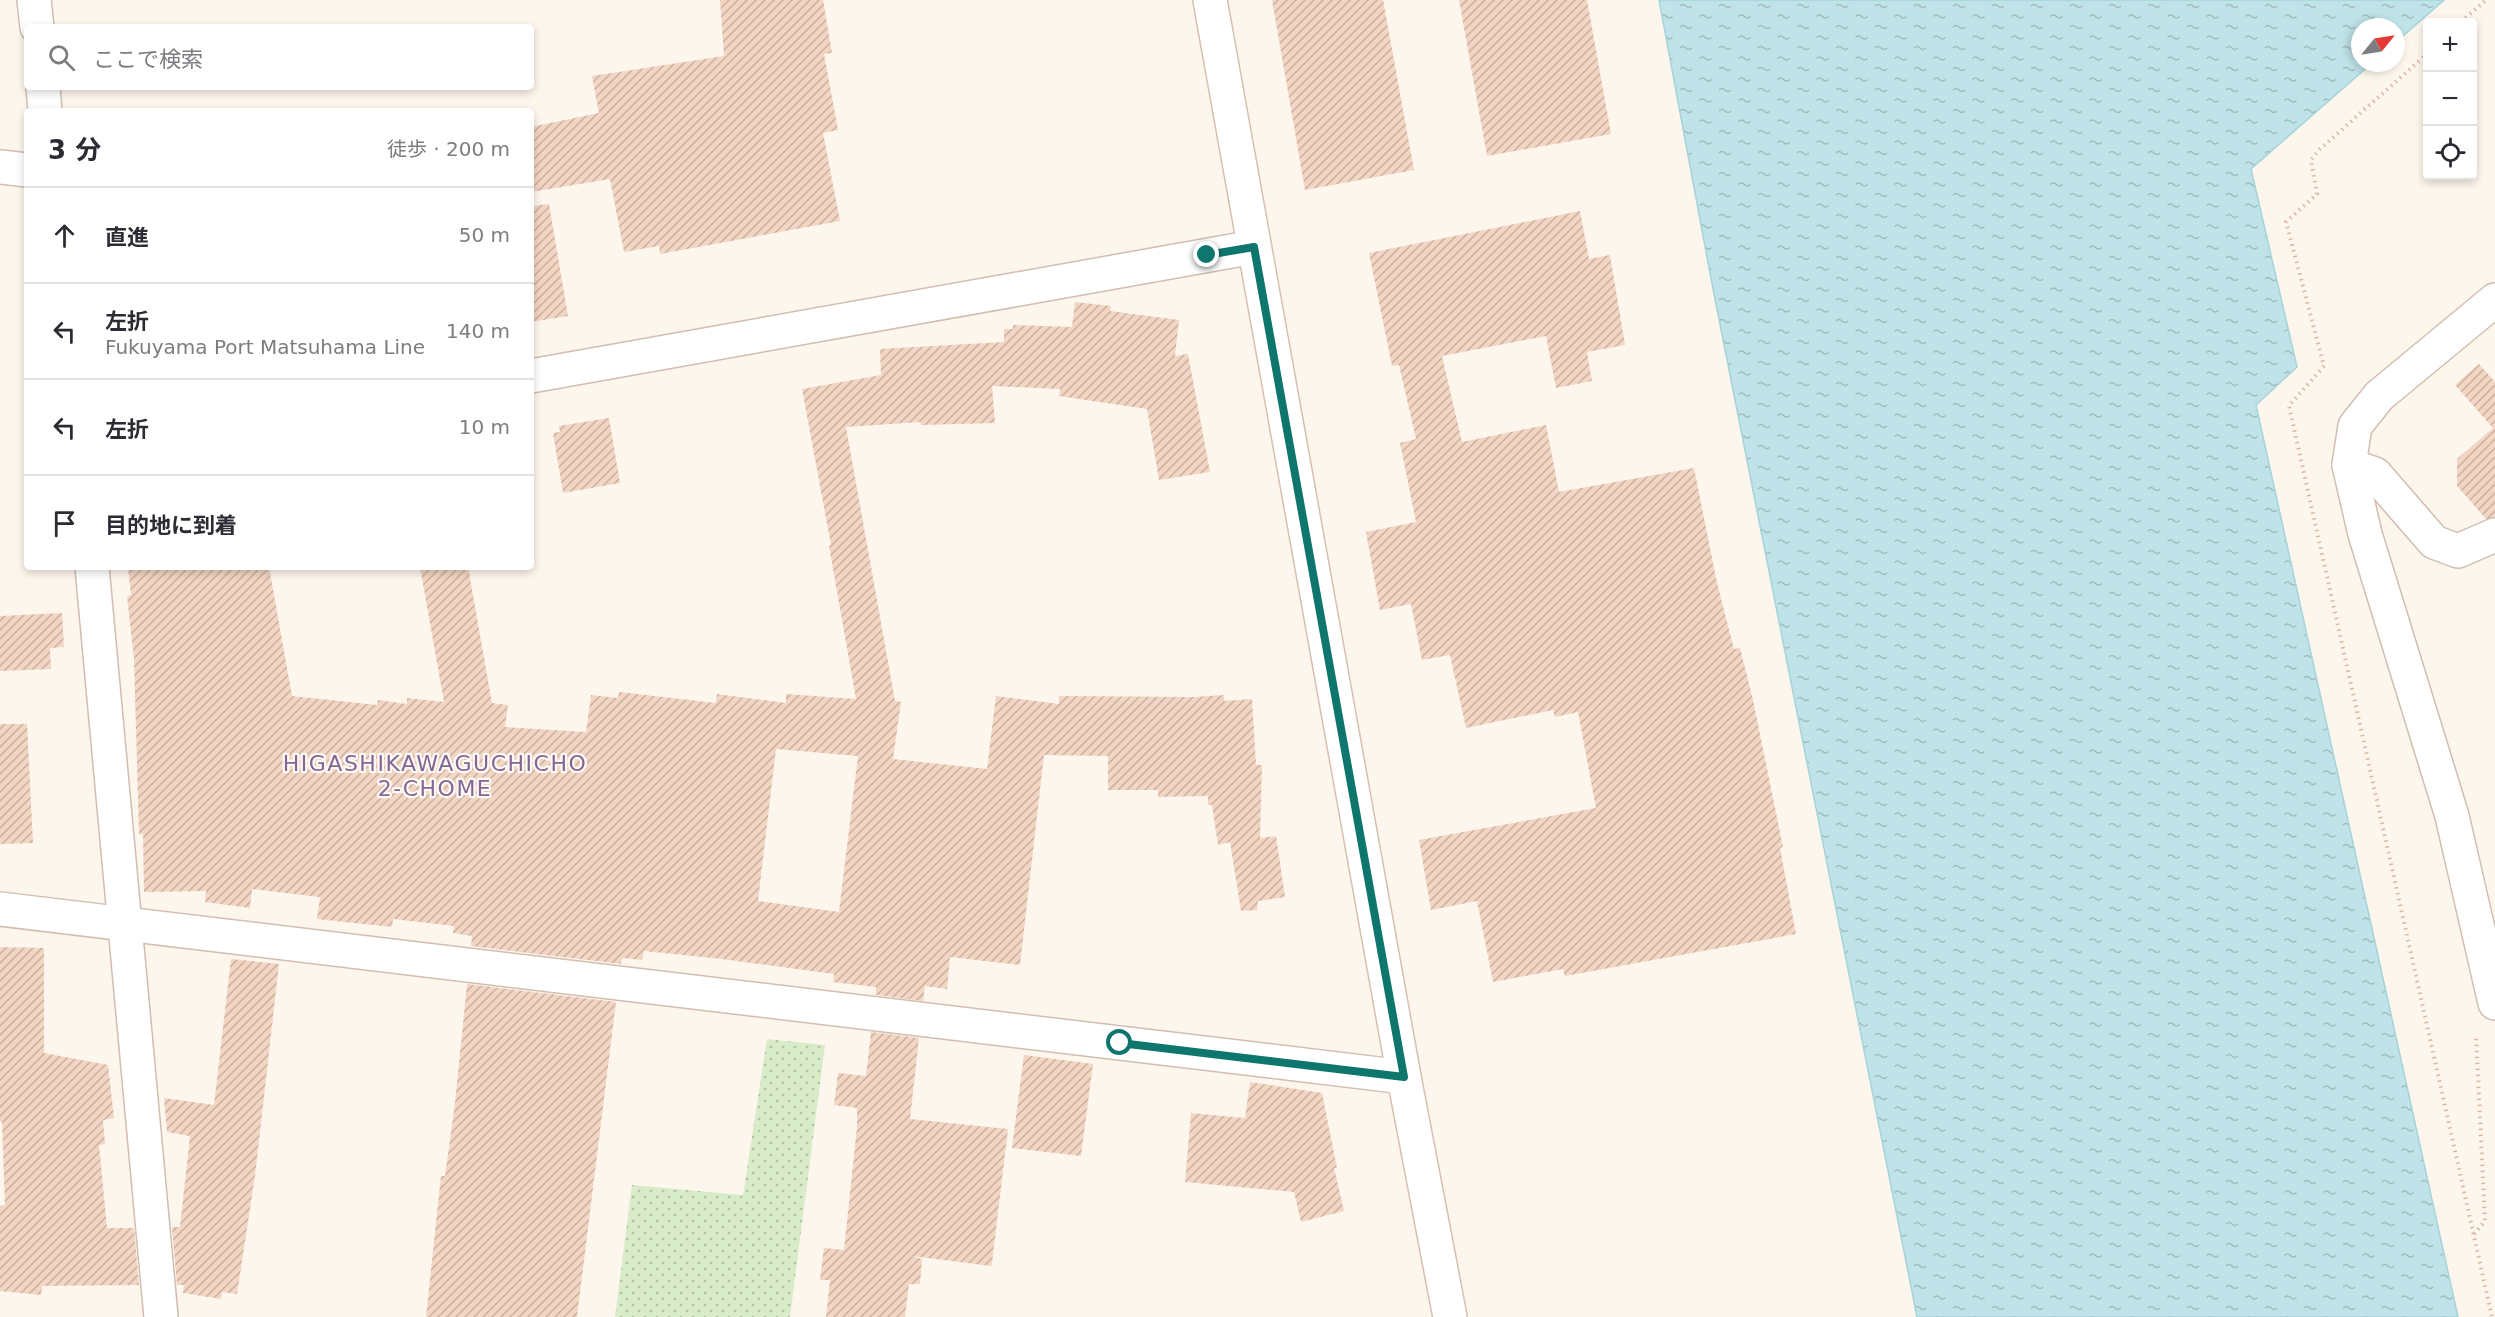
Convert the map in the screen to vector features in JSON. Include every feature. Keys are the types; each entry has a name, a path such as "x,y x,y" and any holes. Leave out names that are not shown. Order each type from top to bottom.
{"street":[{"path":"34,0 37,24"},
{"path":"1210,0 1404,1077 1450,1317"},
{"path":"43,90 45,108"},
{"path":"0,167 24,170"},
{"path":"534,375 1254,247"},
{"path":"2485,1014 2452,816 2365,534 2349,465 2355,426 2379,396 2495,300"},
{"path":"2349,465 2375,474 2434,542 2458,551 2495,535"},
{"path":"92,570 123,924 161,1317"},
{"path":"0,909 1404,1077"}],"path":[{"path":"2466,18 2486,0"},
{"path":"2474,1234 2485,1221 2485,1014"}],"green space":[{"path":"767,1039 825,1045 790,1317 615,1317 632,1185 743,1195"}],"water":[{"path":"1659,0 2444,0 2405,34 2405,18 2351,18 2351,72 2362,72 2251,169 2297,367 2256,405 2458,1317 1917,1317 1713,289"}],"building":[{"path":"720,0 823,0 832,53 824,54 838,130 823,133 840,221 660,254 659,246 624,252 610,179 534,192 534,126 599,113 592,76 724,56"},
{"path":"1272,0 1383,0 1414,170 1305,190"},
{"path":"1459,0 1587,0 1611,134 1487,156"},
{"path":"549,204 568,316 534,322 534,206"},
{"path":"1580,211 1589,259 1610,255 1625,345 1587,352 1592,381 1556,388 1546,336 1442,356 1462,442 1546,425 1559,492 1694,468 1717,583 1734,649 1740,648 1753,700 1783,847 1780,848 1796,934 1565,976 1563,969 1493,982 1477,901 1431,910 1419,840 1596,808 1578,712 1555,717 1553,710 1466,728 1450,655 1422,660 1411,604 1380,610 1366,532 1416,522 1400,443 1416,439 1399,365 1392,366 1369,253"},
{"path":"1075,302 1111,306 1110,311 1179,320 1175,356 1188,354 1210,472 1159,480 1147,409 1059,396 1060,389 992,386 995,423 921,425 920,422 846,427 895,701 901,702 893,759 987,769 996,696 1059,704 1059,696 1194,697 1224,695 1224,701 1252,699 1256,765 1262,765 1260,838 1276,836 1285,897 1258,901 1257,910 1241,911 1230,842 1218,845 1212,805 1208,805 1208,796 1158,797 1158,790 1108,790 1108,756 1044,755 1020,965 950,957 947,989 925,986 923,1001 876,995 876,987 833,982 834,974 722,959 644,951 642,960 622,958 621,964 471,946 472,936 453,933 454,926 393,919 392,927 317,919 320,897 252,889 250,908 205,902 206,891 144,892 143,834 139,834 134,659 127,596 131,595 128,570 270,570 292,696 377,705 378,700 407,704 407,698 444,702 421,570 469,570 492,703 508,705 505,727 586,732 591,695 618,698 619,692 716,703 717,694 786,703 786,694 856,699 802,389 881,375 880,349 1004,342 1004,329 1013,329 1013,325 1072,327","holes":["776,749 858,756 839,912 758,901"]},
{"path":"2479,364 2495,382 2495,517 2486,519 2457,486 2457,459 2493,428 2455,385"},
{"path":"609,418 620,483 563,493 553,433 560,432 559,426"},
{"path":"62,613 64,647 50,648 51,669 0,671 0,616"},
{"path":"0,724 27,724 33,843 0,844"},
{"path":"0,947 44,948 44,1053 108,1065 114,1118 103,1120 105,1144 99,1145 107,1228 134,1228 139,1285 42,1286 41,1295 0,1291 0,1206 5,1205 2,1122 0,1122"},
{"path":"231,959 279,964 255,1176 237,1294 222,1292 221,1299 183,1293 184,1285 177,1285 172,1227 180,1227 190,1136 167,1132 164,1098 214,1105"},
{"path":"467,984 616,1002 577,1317 426,1317 441,1176 445,1176 455,1103"},
{"path":"871,1032 919,1038 910,1119 1008,1129 992,1263 991,1266 912,1256 922,1259 920,1284 909,1284 905,1317 826,1317 830,1280 820,1280 824,1248 844,1250 857,1127 857,1108 834,1105 838,1073 866,1076"},
{"path":"1024,1055 1093,1064 1081,1156 1012,1148"},
{"path":"1250,1082 1322,1093 1337,1168 1334,1168 1344,1211 1301,1222 1294,1192 1185,1182 1191,1113 1245,1118"}],"district":[{"name":"HIGASHIKAWAGUCHICHO 2-CHOME","path":"435,776"}],"route":[{"path":"1120,1043 1404,1077 1254,247 1207,255"}]}
